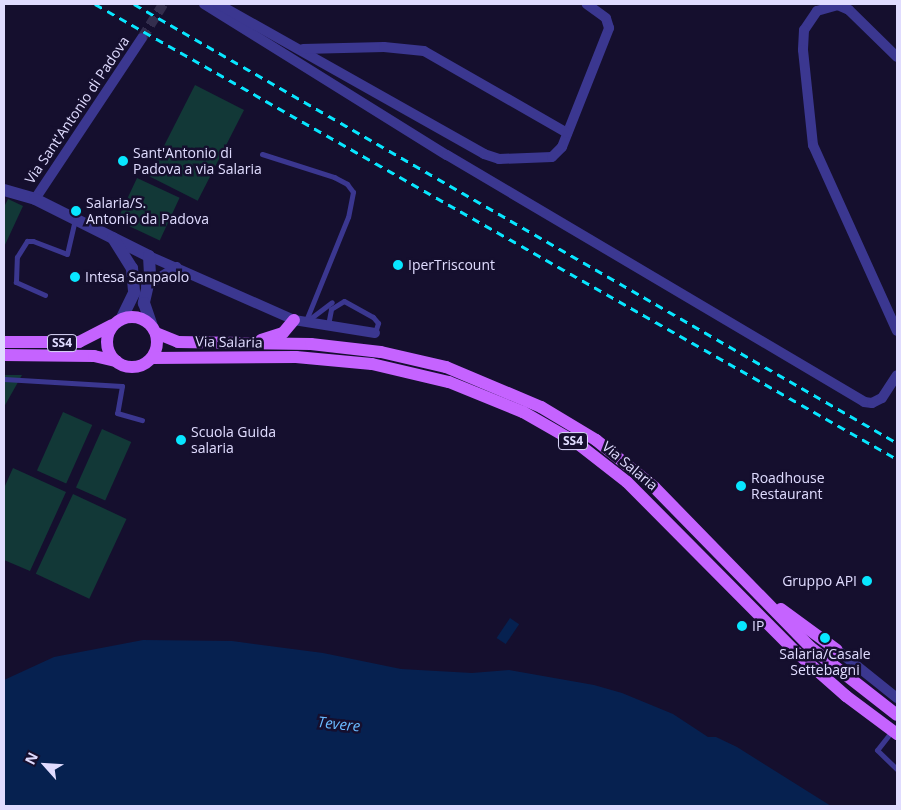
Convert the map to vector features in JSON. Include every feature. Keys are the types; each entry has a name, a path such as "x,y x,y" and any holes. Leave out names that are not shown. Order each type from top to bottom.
{"main road":[{"path":"139,317 154,330 156,351 152,358 138,367 129,367 116,361 107,349 106,339 118,321 139,317"},
{"name":"SS4","path":"4,342 79,342 118,321"},
{"path":"247,343 283,333 299,322"},
{"name":"Via Salaria","path":"154,330 178,342 311,344 381,352 446,367 517,395 576,427 635,470 761,594 810,647 897,715"},
{"name":"SS4","path":"4,355 94,356 116,361"},
{"name":"Via Salaria","path":"152,358 296,357 372,364 449,382 523,412 576,444 627,482 666,517 795,651 846,696 895,732"},
{"path":"761,594 837,650"}],"street":[{"path":"204,4 446,155 864,402 872,403 882,398 897,375"},
{"path":"218,4 263,31 303,49 495,158 552,157 562,147 609,28 606,18 587,4"},
{"path":"897,57 849,10 838,5 817,11 804,30 803,50 813,144 897,331"},
{"name":"Via Sant'Antonio di Padova","path":"34,199 142,38"},
{"path":"303,49 384,47 424,51 567,133"},
{"path":"4,190 34,199 76,218 149,256 299,322 375,333"},
{"path":"111,236 132,268 134,293 118,321"},
{"path":"149,256 150,276 145,287 144,303 154,330"},
{"path":"145,287 176,267"},
{"path":"837,650 894,696"}],"lane":[{"path":"262,154 339,179 352,192 348,217 299,322"},
{"path":"45,295 16,282 17,257 26,241 33,240 67,254 76,218"},
{"path":"331,309 344,301 366,311 378,323 375,333"},
{"path":"299,322 332,302 328,326"},
{"path":"4,378 122,386 117,413 142,420"},
{"path":"895,732 876,750 897,769"}],"green space":[{"path":"195,85 244,110 198,201 149,176"},
{"path":"137,178 180,198 160,240 117,221"},
{"path":"8,199 23,206 4,247 4,207"},
{"path":"4,375 22,375 4,407"},
{"path":"63,412 92,425 66,483 37,470"},
{"path":"102,429 131,442 105,500 76,487"},
{"path":"13,468 66,492 30,571 4,560 4,488"},
{"path":"73,494 126,519 89,599 36,574"}],"water":[{"path":"510,618 519,624 506,644 497,638"},
{"name":"Tevere","path":"143,640 232,641 323,653 401,669 472,673 509,670 594,685 622,693 673,714 708,737 716,737 737,747 831,806 4,806 4,680 54,657"}],"tunnel":[{"path":"142,38 163,4"}],"railway":[{"path":"95,4 897,459"},
{"path":"134,4 897,443"}],"place":[{"name":"Sant'Antonio di Padova a via Salaria","path":"123,161"},
{"name":"Salaria/S. Antonio da Padova","path":"76,211"},
{"name":"IperTriscount","path":"398,265"},
{"name":"Intesa Sanpaolo","path":"75,277"},
{"name":"Scuola Guida salaria","path":"181,440"},
{"name":"Roadhouse Restaurant","path":"741,486"},
{"name":"Gruppo API","path":"867,581"},
{"name":"IP","path":"742,626"},
{"name":"Salaria/Casale Settebagni","path":"825,638"}]}
